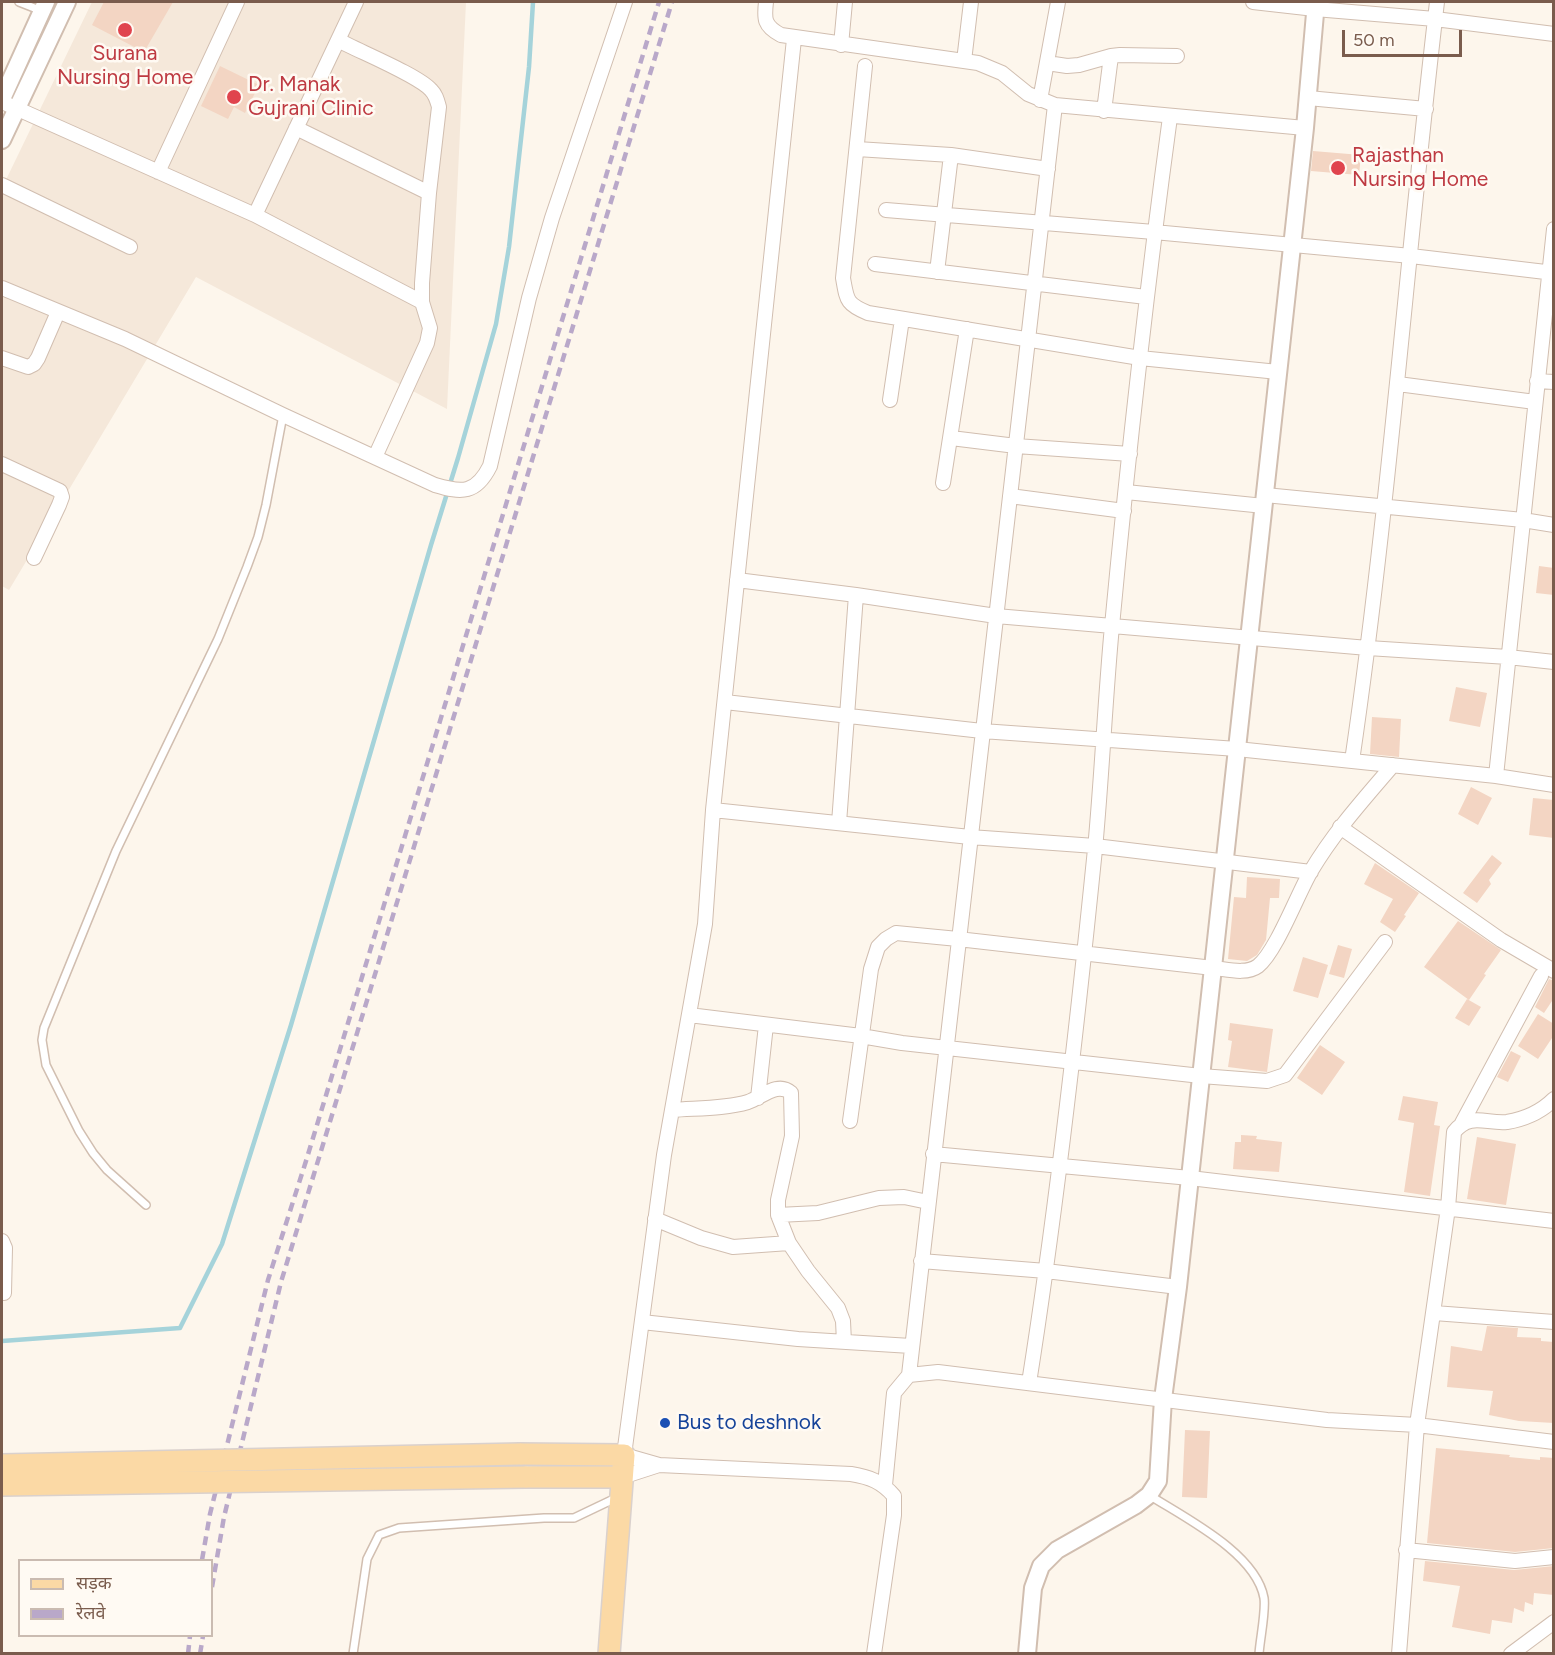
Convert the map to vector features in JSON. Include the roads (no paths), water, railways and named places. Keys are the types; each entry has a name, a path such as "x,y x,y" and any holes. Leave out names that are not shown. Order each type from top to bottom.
{"main road":[{"path":"2,1465 520,1454 624,1455 609,1653"},
{"path":"2,1485 525,1477 621,1486"}],"street":[{"path":"6,103 67,2"},
{"path":"158,172 237,2"},
{"path":"255,215 356,2"},
{"path":"2,288 126,339 283,415 435,484 458,491 474,487 483,479 490,466 529,298 552,218 625,2"},
{"path":"766,2 764,18 773,31 781,35 794,39 990,66 1028,94 1055,105 1305,128"},
{"path":"841,45 845,2"},
{"path":"964,61 971,2"},
{"path":"1040,100 1058,2"},
{"path":"1253,2 1316,5 1554,34"},
{"path":"1352,761 1385,507 1437,2"},
{"path":"1027,1653 1034,1588 1041,1566 1057,1550 1136,1505 1149,1495 1158,1481 1163,1400 1178,1287 1225,862 1305,128 1316,5"},
{"path":"2,140 6,103 44,6"},
{"path":"794,39 713,810 705,924 655,1219 624,1455 659,1465 852,1474 869,1477 885,1485 894,1496 894,1515 874,1653"},
{"path":"338,40 430,88 439,107 422,283 422,302 430,328 427,343 375,457"},
{"path":"1047,63 1067,66 1111,56 1177,56"},
{"path":"1104,111 1111,56"},
{"path":"865,66 843,278 846,296 853,307 868,313 902,319 1140,357 1278,372"},
{"path":"1308,98 1426,109"},
{"path":"6,103 255,215 422,302"},
{"path":"885,1485 894,1393 909,1375 1055,105"},
{"path":"1029,1383 1046,1271 1071,1062 1095,846 1112,626 1146,297 1170,117"},
{"path":"296,129 429,193"},
{"path":"857,149 951,155 1048,169"},
{"path":"937,273 951,155"},
{"path":"2,185 130,247"},
{"path":"886,210 1411,256 1551,273"},
{"path":"1496,776 1554,229"},
{"path":"875,264 1146,297"},
{"path":"2,358 28,367 34,364 58,312"},
{"path":"890,400 902,319"},
{"path":"943,483 967,329"},
{"path":"1537,381 1554,382"},
{"path":"1398,384 1535,402"},
{"path":"951,438 1016,446 1130,454"},
{"path":"2,464 60,491 62,497 59,505 34,558"},
{"path":"1126,492 1385,507 1554,525"},
{"path":"1010,496 1124,511"},
{"path":"737,580 996,616 1554,662"},
{"path":"839,823 856,595"},
{"path":"725,702 982,730 1237,749 1496,776 1554,785"},
{"path":"850,1121 871,969 878,947 886,939 896,933 1213,968 1255,969 1263,962 1311,872 1340,828 1393,765"},
{"path":"713,810 970,837 1095,846 1311,872"},
{"path":"1340,828 1547,974 1455,1132 1448,1208 1417,1425 1399,1653"},
{"path":"689,1015 945,1048 1267,1081 1285,1075 1385,942"},
{"path":"759,1098 766,1025"},
{"path":"672,1110 736,1105 759,1098 779,1088 791,1093 792,1137 778,1200 778,1215 789,1243 838,1308 843,1321 844,1342"},
{"path":"1462,1123 1476,1120 1506,1122 1527,1117 1546,1107 1554,1099"},
{"path":"933,1154 1190,1178 1554,1221"},
{"path":"778,1215 818,1213 879,1198 904,1197 928,1202"},
{"path":"655,1219 701,1238 733,1246 789,1243"},
{"path":"2,1241 5,1248 4,1293"},
{"path":"921,1261 1046,1271 1178,1287"},
{"path":"1434,1313 1554,1322"},
{"path":"642,1322 844,1342 911,1346"},
{"path":"909,1375 938,1372 1327,1420 1417,1425 1554,1442"},
{"path":"621,1486 659,1465"},
{"path":"1407,1550 1515,1561 1554,1557"},
{"path":"1511,1653 1554,1622"}],"lane":[{"path":"19,2 44,6"},
{"path":"146,1205 107,1170 79,1131 46,1065 42,1040 44,1028 116,851 218,639 247,567 258,537 266,504 283,415"},
{"path":"353,1653 367,1559 379,1535 399,1528 574,1518 621,1486"},
{"path":"1149,1495 1238,1555 1256,1575 1264,1599 1259,1653"}],"waterway":[{"path":"2,1341 180,1328 222,1244 291,1025 496,324 509,247 529,67 533,2"}],"railway":[{"path":"202,1559 210,1514 268,1280 659,2"},
{"path":"213,1581 224,1517 281,1282 672,2"},
{"path":"188,1654 190,1637"},
{"path":"200,1654 203,1637"}],"place":[{"name":"Surana Nursing Home","path":"125,30"},
{"name":"Dr. Manak Gujrani Clinic","path":"234,97"},
{"name":"Rajasthan Nursing Home","path":"1338,168"},
{"name":"Bus to deshnok","path":"665,1423"}]}
